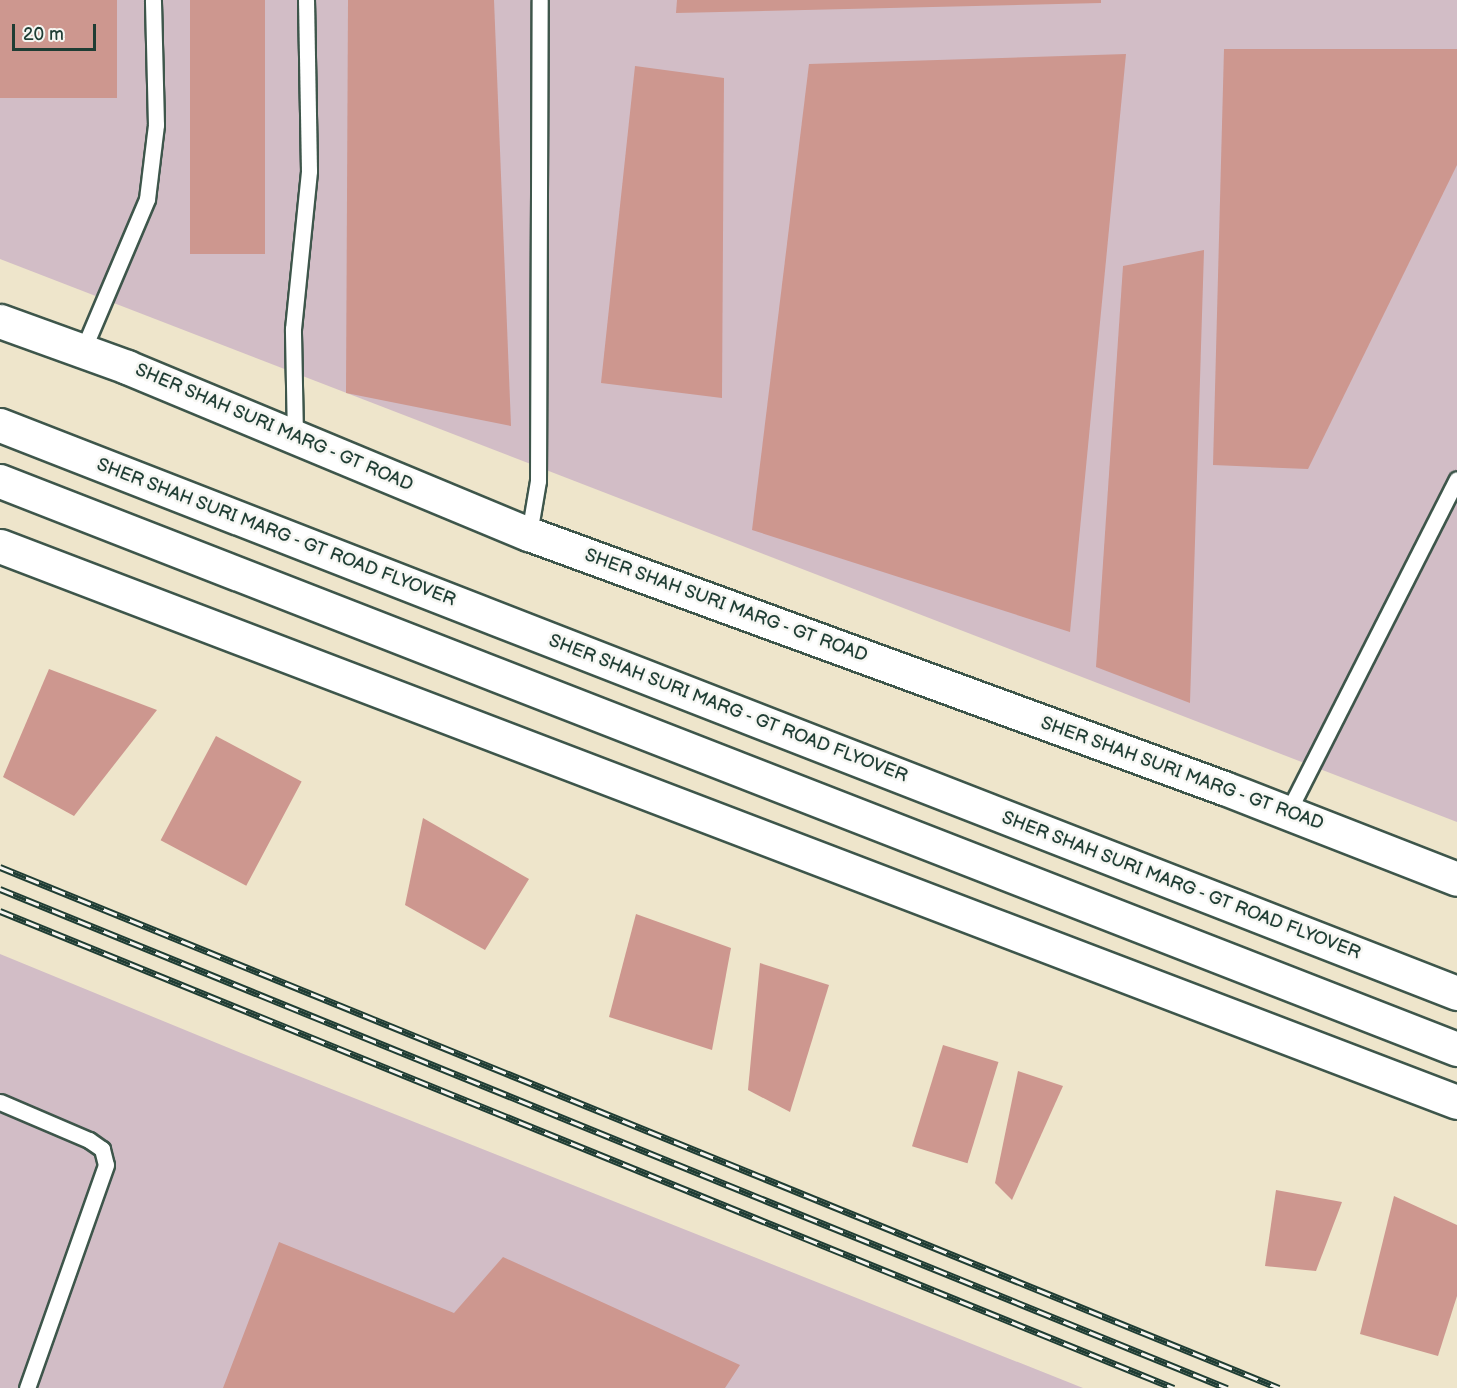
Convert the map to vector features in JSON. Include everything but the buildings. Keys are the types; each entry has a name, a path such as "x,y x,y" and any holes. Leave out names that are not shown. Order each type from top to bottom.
{"main road":[{"name":"SHER SHAH SURI MARG - GT ROAD","path":"0,321 83,350 529,534 1288,812 1457,879"},
{"name":"SHER SHAH SURI MARG - GT ROAD FLYOVER","path":"0,425 1457,993"},
{"path":"0,481 1457,1049"},
{"path":"0,546 1457,1102"}],"lane":[{"path":"83,350 147,199 153,169 153,0"},
{"path":"295,436 293,328 309,171 306,0"},
{"path":"529,534 538,481 540,0"},
{"path":"1288,812 1450,508 1457,478"},
{"path":"0,1102 90,1140 102,1149 106,1165 27,1388"}],"shaded area":[{"path":"0,0 1457,0 1457,822 0,259"},
{"path":"0,954 241,1053 1083,1388 0,1388"}],"railway":[{"path":"0,867 1279,1388"},
{"path":"0,889 1227,1388"},
{"path":"0,911 1174,1388"}]}
